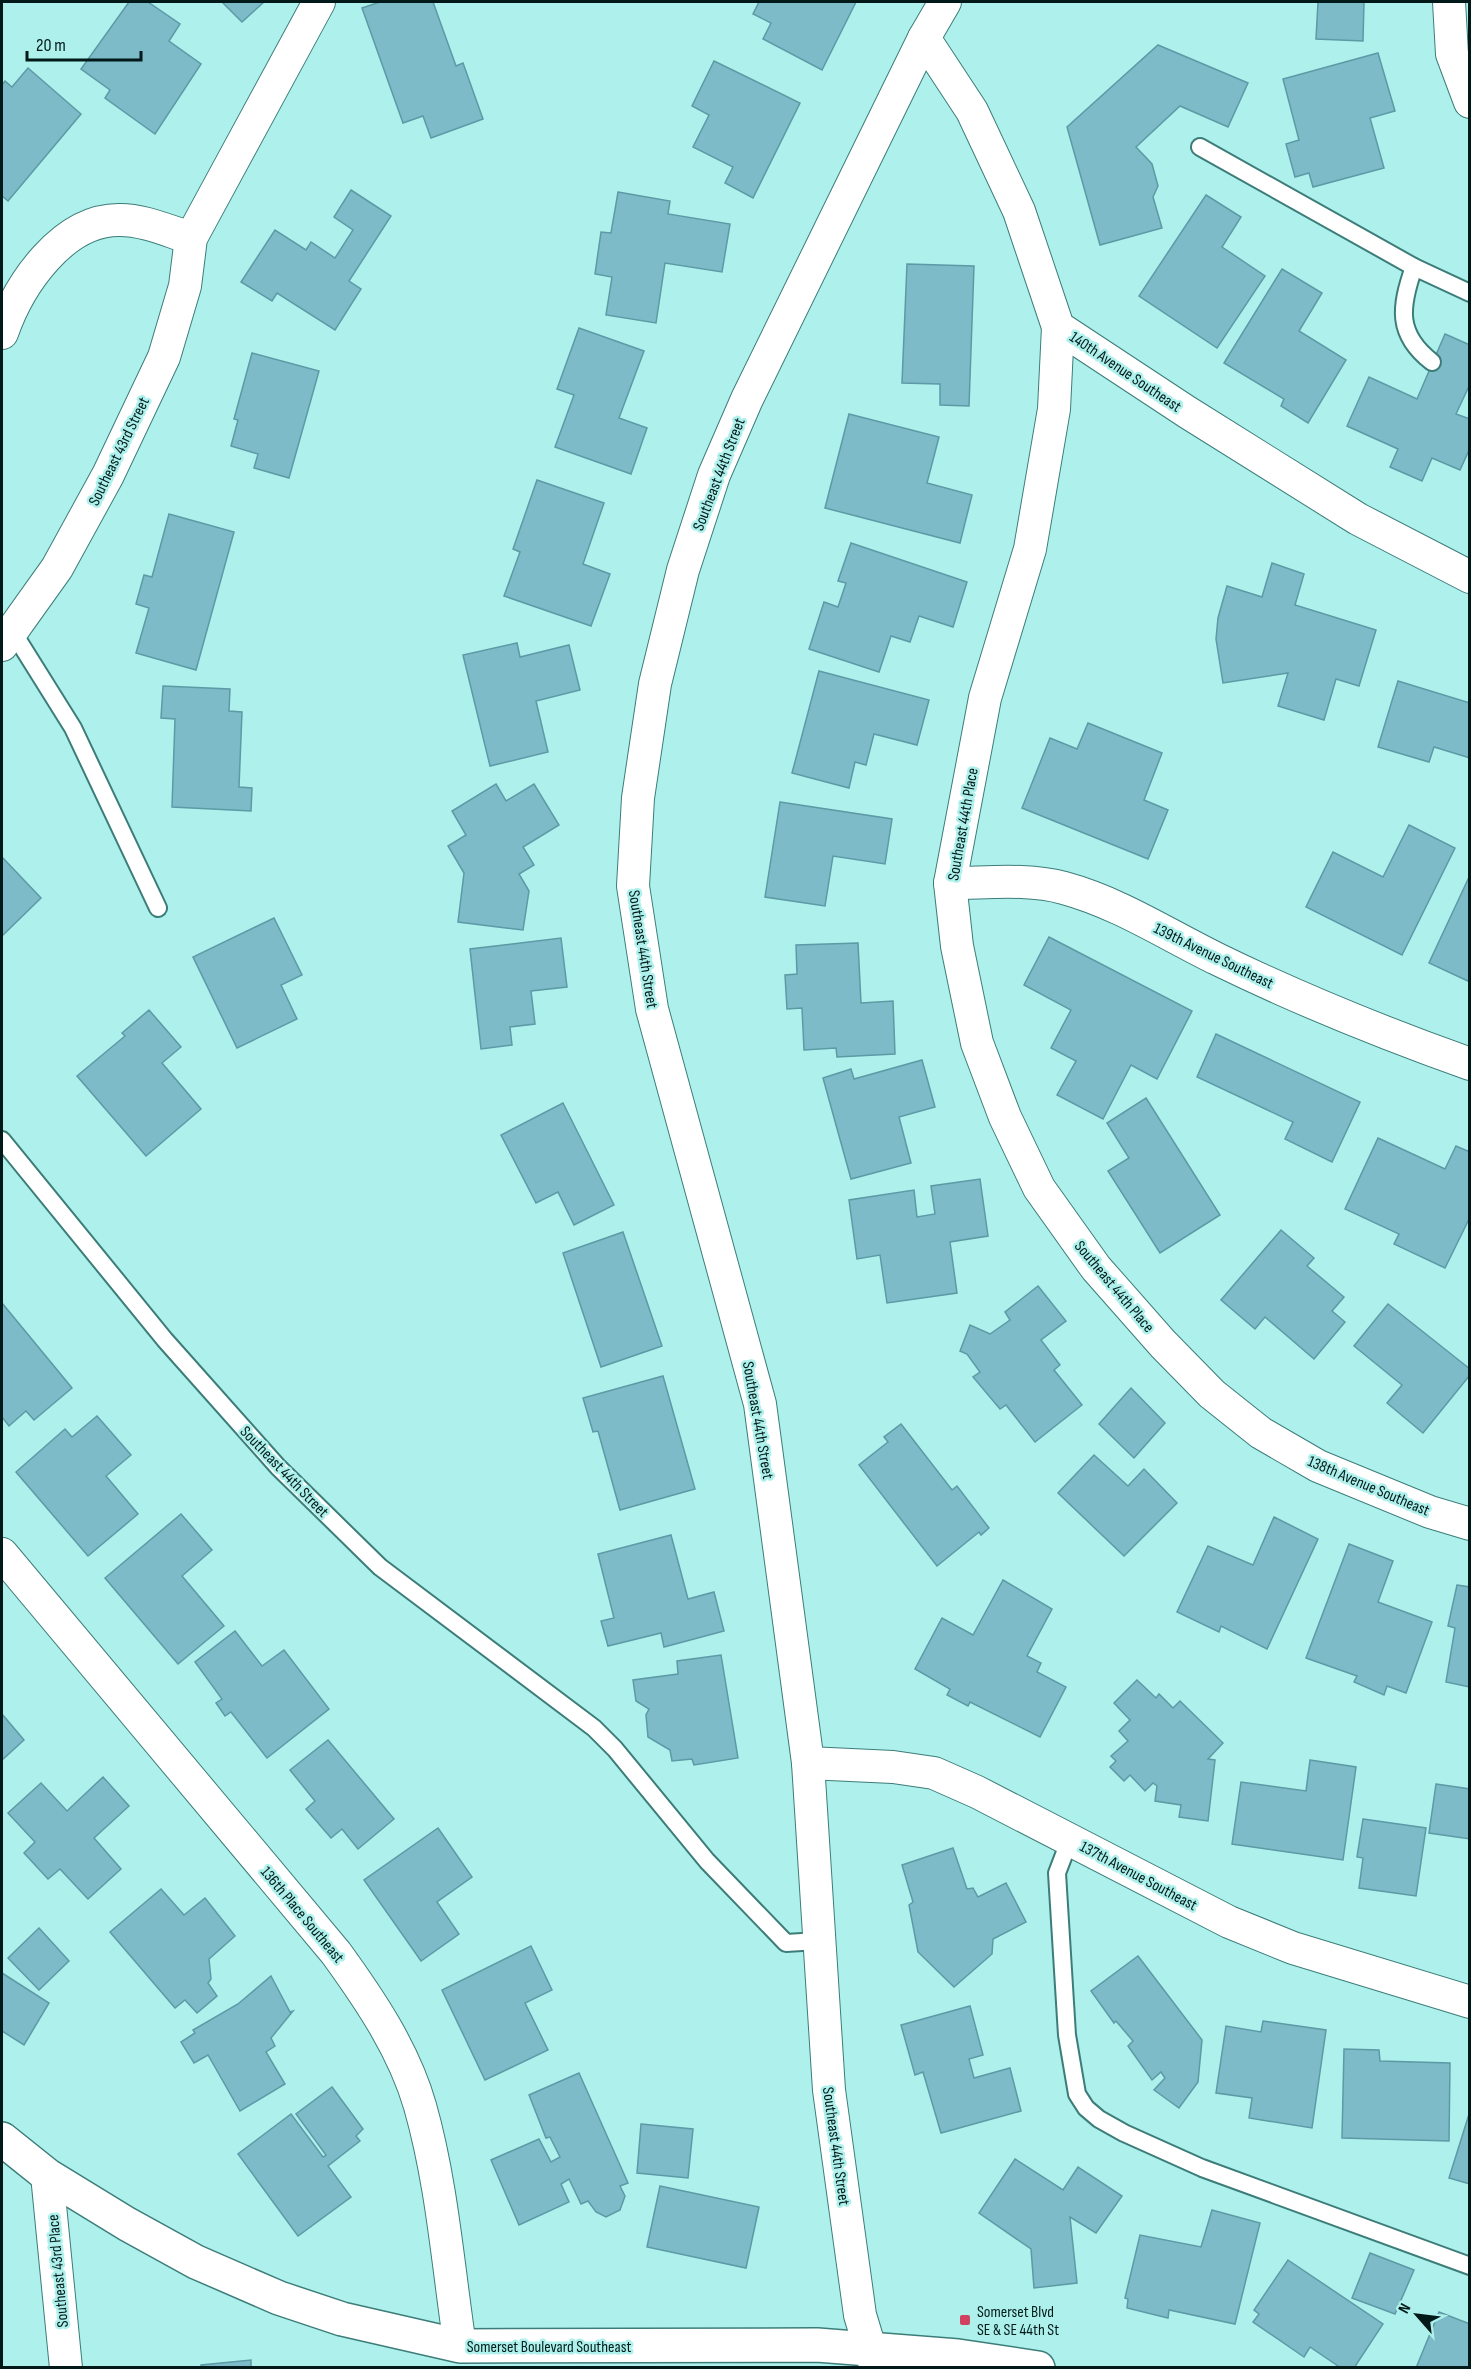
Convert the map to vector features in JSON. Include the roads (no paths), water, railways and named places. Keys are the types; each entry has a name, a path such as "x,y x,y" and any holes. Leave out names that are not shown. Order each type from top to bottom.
{"street":[{"name":"Southeast 43rd Street","path":"7,638 62,558 108,475 164,357 185,286 191,238 319,2"},
{"name":"Southeast 44th Street","path":"873,2358 860,2315 829,2090 808,1763 759,1404 652,1009 633,886 637,809 655,684 683,570 714,475 747,399 924,38 945,2"},
{"path":"1449,2 1452,54 1470,102"},
{"name":"140th Avenue Southeast","path":"924,38 972,111 1019,211 1058,327 1187,412 1358,519 1470,577"},
{"path":"2,333 6,319 38,268 58,243 90,223 120,219 144,223 191,238"},
{"name":"Southeast 44th Place","path":"1058,327 1054,409 1029,549 985,698 950,884 957,946 977,1043 1005,1117 1039,1188 1096,1268 1163,1344"},
{"name":"139th Avenue Southeast","path":"950,884 1026,882 1062,888 1105,902 1217,959 1371,1029 1470,1064"},
{"name":"138th Avenue Southeast","path":"1163,1344 1212,1394 1261,1433 1318,1466 1430,1512 1470,1524"},
{"name":"136th Place Southeast","path":"2,1554 336,1953 369,1998 400,2055 420,2104 432,2156 460,2346"},
{"name":"137th Avenue Southeast","path":"808,1763 893,1767 934,1773 1250,1931 1293,1948 1470,2002"},
{"name":"Somerset Boulevard Southeast","path":"2,2139 48,2175 127,2224 196,2262 279,2298 342,2319 460,2346 817,2345 873,2358 1020,2366"},
{"name":"Southeast 43rd Place","path":"48,2175 66,2367"}],"lane":[{"path":"1200,147 1414,267 1470,293"},
{"path":"1414,267 1404,294 1405,324 1415,348 1432,362"},
{"path":"7,638 73,728 158,908"},
{"name":"Southeast 44th Street","path":"2,1140 165,1340 278,1467 380,1567 594,1728 615,1749 706,1861 786,1943 818,1941"},
{"path":"1070,1839 1057,1872 1067,2035 1077,2094 1086,2108 1107,2124 1159,2150 1470,2266"}],"place":[{"name":"Somerset Blvd SE & SE 44th St","path":"965,2320"}]}
